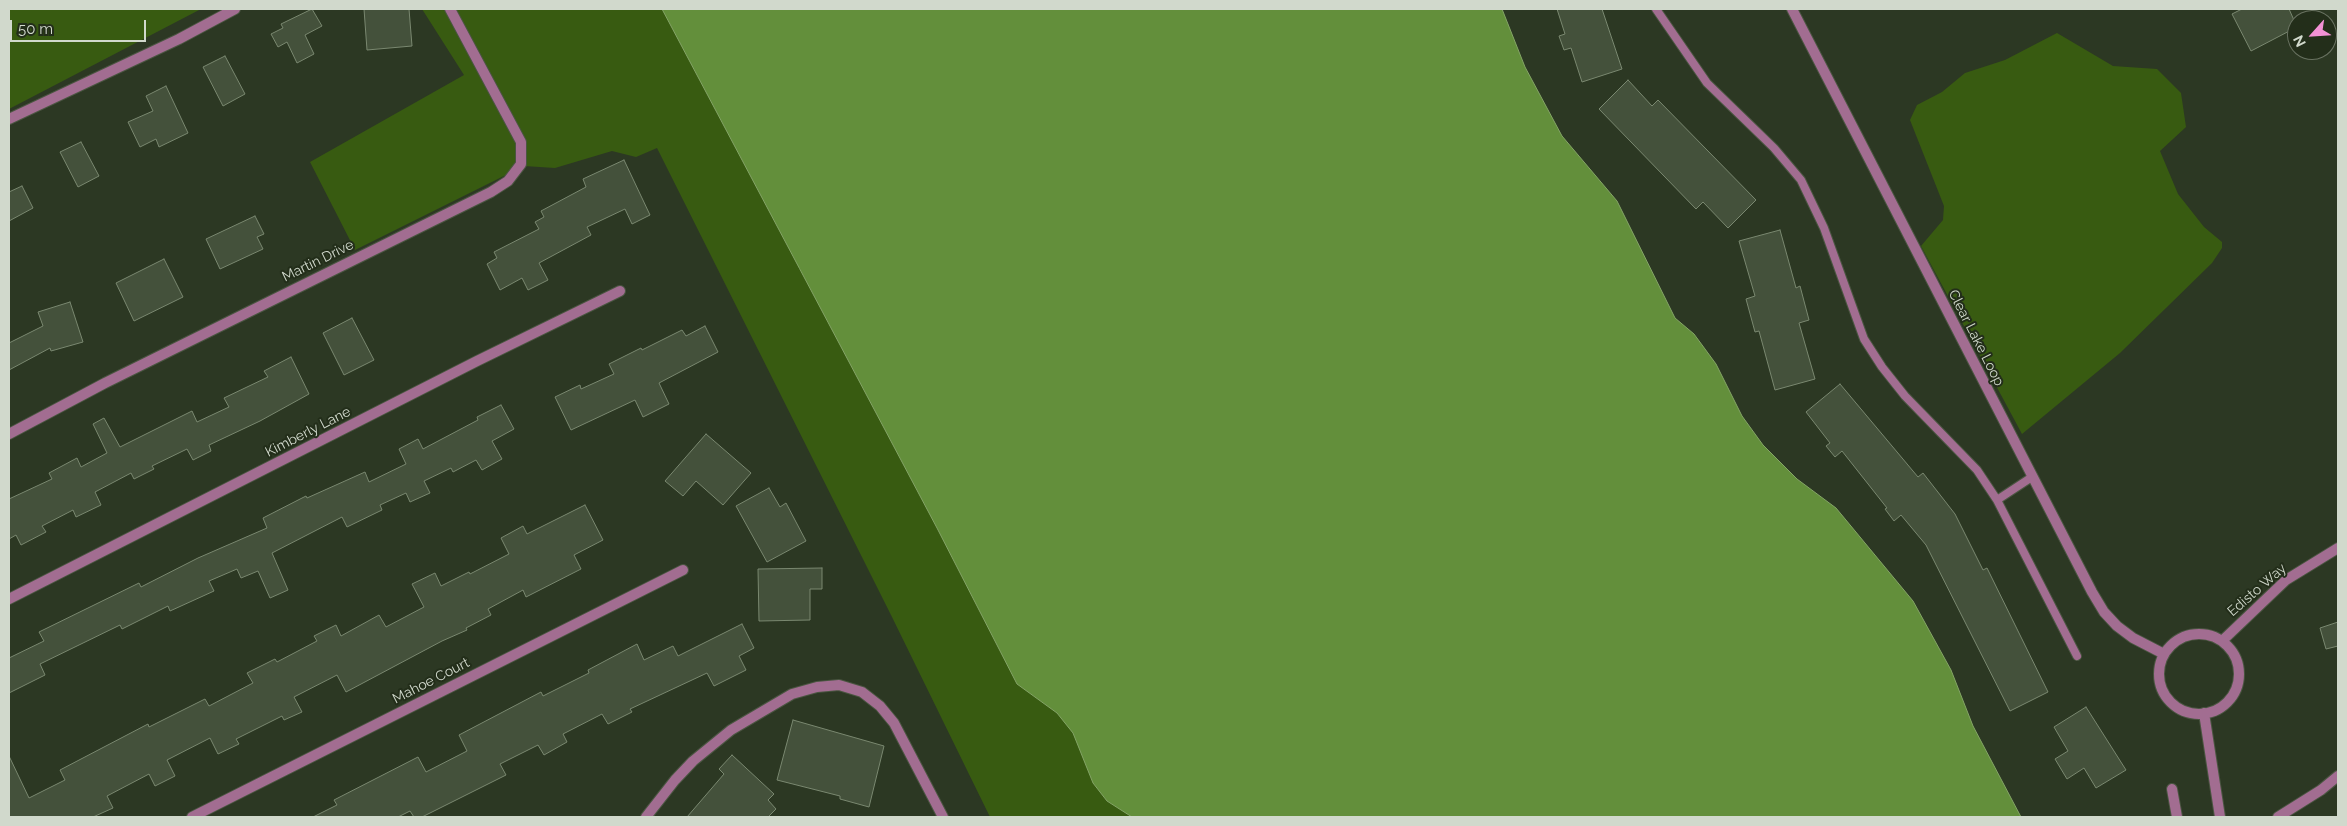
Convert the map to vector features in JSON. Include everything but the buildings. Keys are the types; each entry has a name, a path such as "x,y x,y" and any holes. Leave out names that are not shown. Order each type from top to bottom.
{"street":[{"path":"9,119 178,39 235,9"},
{"name":"Martin Drive","path":"9,434 122,374 492,192 508,181 521,164 521,142 450,9"},
{"name":"Clear Lake Loop","path":"1792,9 2032,477 2104,612 2133,638 2164,654"},
{"name":"Kimberly Lane","path":"9,599 477,361 620,291"},
{"name":"Edisto Way","path":"2222,641 2286,580 2338,548"},
{"name":"Mahoe Court","path":"192,817 683,570"},
{"path":"2190,635 2210,635 2222,641 2231,649 2239,671 2238,684 2226,704 2216,710 2204,713 2191,713 2180,709 2170,701 2163,690 2159,678 2164,654 2173,643 2190,635"},
{"path":"646,817 687,767 731,730 792,694 817,686 839,685 862,692 880,706 889,717 943,817"},
{"path":"2204,713 2220,817"},
{"path":"2278,817 2321,790 2338,776"},
{"path":"2172,789 2177,817"}],"lane":[{"path":"1656,9 1707,83 1774,148 1801,180 1824,228 1864,339 1882,368 1905,396 1977,470 1997,500 2077,656"},
{"path":"1997,500 2032,477"}],"shaded area":[{"path":"9,9 201,9 9,109"},
{"path":"422,9 662,9 937,528 1017,684 1057,713 1073,732 1093,783 1107,801 1132,817 990,817 657,148 636,157 612,151 555,168 524,166 355,250 310,162 464,75"},
{"path":"662,9 1502,9 1525,67 1562,136 1617,201 1675,318 1694,334 1716,364 1742,416 1763,445 1797,479 1836,508 1913,601 1951,670 1973,726 2021,817 1132,817 1107,801 1093,783 1073,733 1057,713 1017,684 937,528"},
{"path":"2057,33 2113,66 2157,69 2181,93 2186,127 2160,151 2178,194 2204,227 2222,242 2222,248 2212,263 2120,353 2022,434 1921,246 1943,220 1944,206 1910,120 1917,105 1942,92 1965,73 2005,60"}]}
